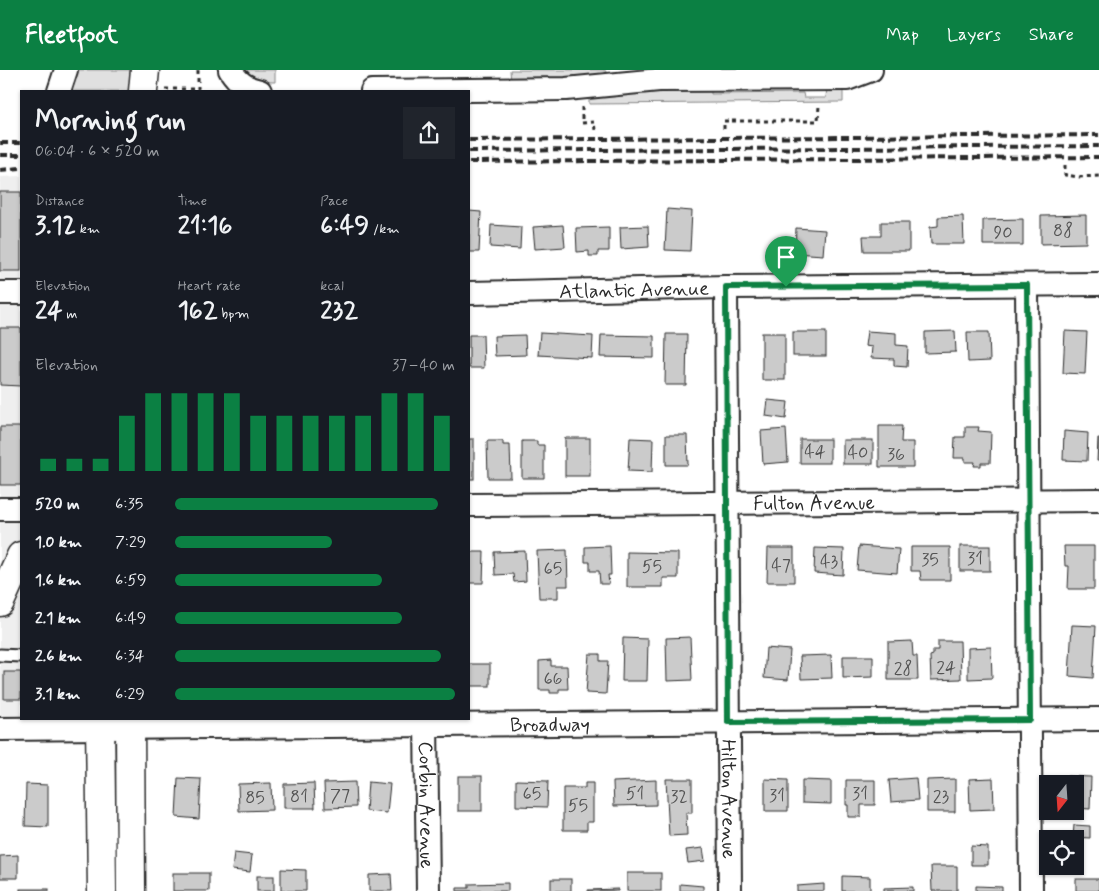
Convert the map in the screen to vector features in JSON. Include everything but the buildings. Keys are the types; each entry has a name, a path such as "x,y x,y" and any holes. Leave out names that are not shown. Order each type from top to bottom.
{"main road":[{"path":"146,70 156,90"},
{"path":"10,590 20,559"},
{"path":"130,723 131,891"},
{"path":"101,724 102,891"}],"street":[{"path":"59,90 66,70"},
{"path":"230,70 239,82 257,90"},
{"path":"470,90 566,89 607,86 641,76 680,80 846,80 871,70"},
{"name":"Atlantic Avenue","path":"470,293 726,287 1099,284"},
{"path":"1027,285 1031,891"},
{"name":"Hilton Avenue","path":"726,287 730,891"},
{"path":"0,293 20,293"},
{"name":"Fulton Avenue","path":"470,505 1099,500"},
{"path":"0,509 20,509"},
{"name":"Broadway","path":"0,729 130,723 1099,719"},
{"name":"Corbin Avenue","path":"426,722 428,891"}],"lane":[{"path":"0,655 20,656"}],"path":[{"path":"156,90 198,90 198,70"},
{"path":"724,129 724,121 818,121 819,105"},
{"path":"582,106 582,123 594,122 596,130"},
{"path":"1064,165 1065,175 1079,177 1099,176"}],"shaded area":[{"path":"66,70 147,70 144,90 59,90"},
{"path":"242,70 275,70 275,82 257,80"},
{"path":"510,70 606,71 604,80 511,82"},
{"path":"827,85 843,85 843,102 589,104 589,94 711,86 711,94 803,93 804,98 826,98"},
{"path":"20,176 20,719 0,729 0,177"}],"railway":[{"path":"470,140 1099,135"},
{"path":"0,143 20,143"},
{"path":"470,151 1099,146"},
{"path":"0,155 20,155"},
{"path":"470,162 1099,157"},
{"path":"0,170 20,168"}],"route":[{"path":"1027,285 1030,720 728,722 726,287 786,287 1027,285"}]}
